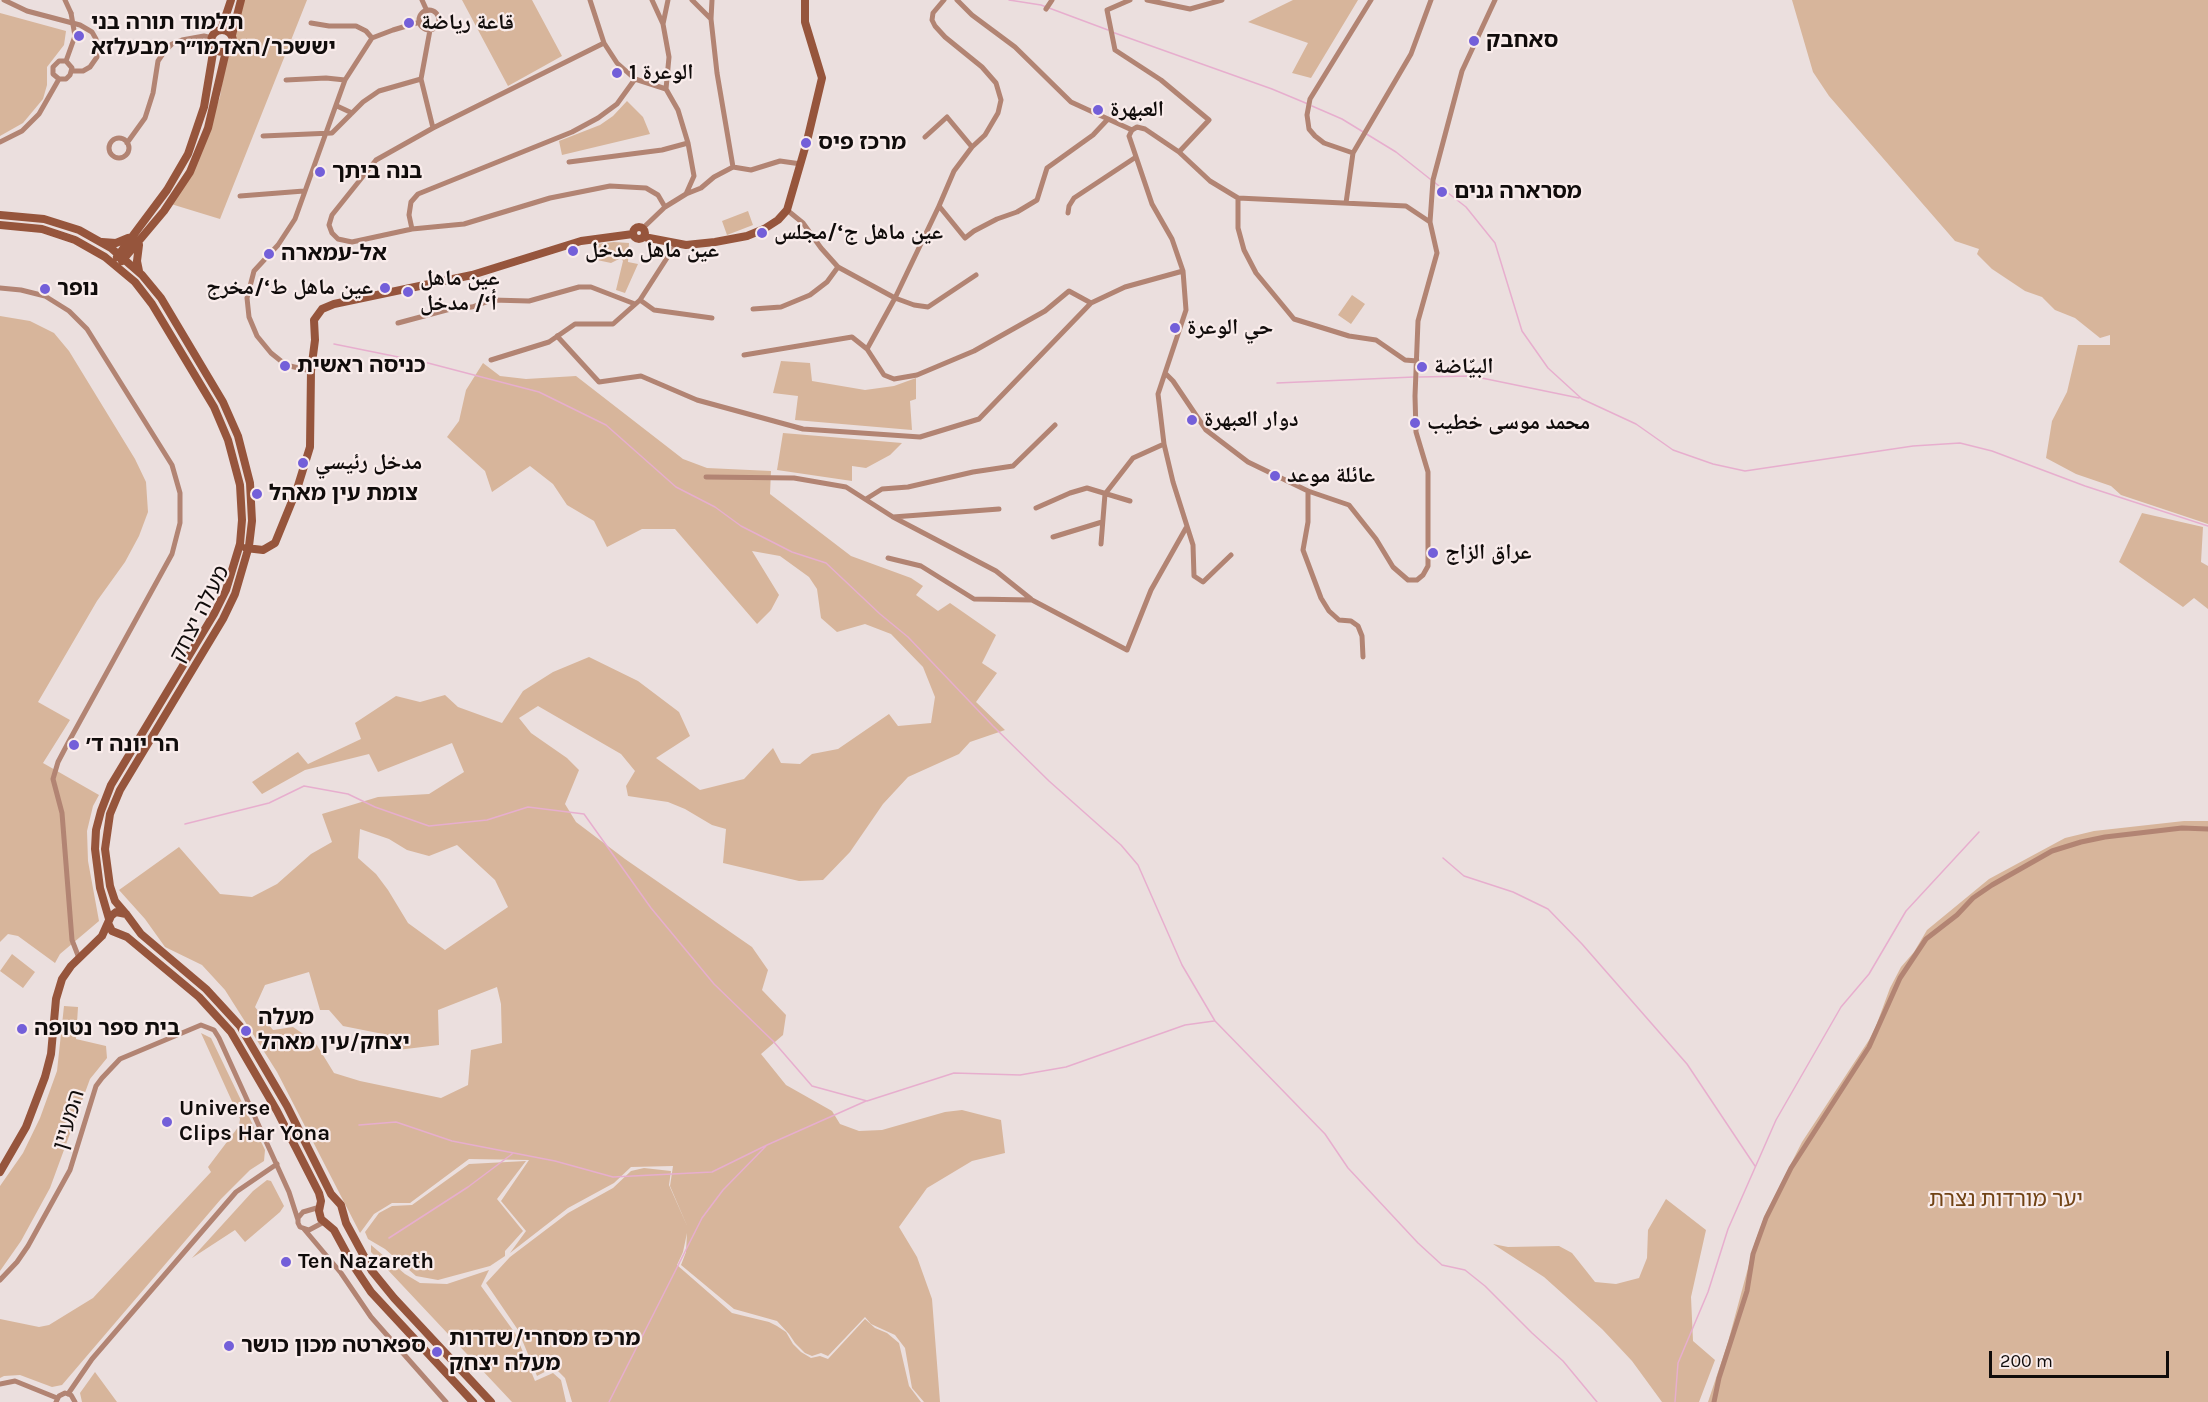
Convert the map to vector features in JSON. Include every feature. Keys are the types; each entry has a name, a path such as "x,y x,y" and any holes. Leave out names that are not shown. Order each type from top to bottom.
{"street":[{"path":"4,0 27,11 80,25 92,32 96,39 97,57 90,68 83,71 72,71"},
{"path":"64,0 71,13 75,36 66,61"},
{"path":"221,30 231,0"},
{"path":"116,264 126,259 175,196 197,158 208,128 226,51 233,43 232,35 241,0"},
{"path":"422,0 427,11"},
{"path":"591,0 604,43 617,63 635,79 666,89"},
{"path":"652,0 663,24 669,57 666,89 678,110 688,143 694,176 686,194"},
{"path":"663,24 668,0"},
{"path":"692,0 711,19"},
{"path":"712,0 711,19 717,73 733,167"},
{"path":"239,547 263,550 275,543 297,489 310,447 314,320 322,309 334,304 472,275 581,241 633,234 637,227 676,244 715,242 747,236 778,220 787,210 822,78 805,22 805,0"},
{"path":"867,349 895,298 954,171 984,135 998,113 1000,91 996,83 982,67 945,37 932,20 933,13 945,0"},
{"path":"957,0 972,15 1015,47 1071,102 1132,130"},
{"path":"1046,9 1052,0"},
{"path":"1130,0 1107,10 1115,50 1161,80 1209,120 1179,152"},
{"path":"1147,0 1190,9 1222,0"},
{"path":"1353,153 1324,143 1315,136 1309,129 1307,115 1310,99 1371,0"},
{"path":"1346,203 1353,153 1411,54 1431,0"},
{"path":"1166,374 1206,430 1248,462 1308,491 1349,505 1376,539 1393,567 1408,580 1417,580 1423,575 1428,566 1428,471 1416,432 1418,321 1437,253 1430,222 1433,180 1462,71 1495,0"},
{"path":"427,11 436,13 439,21 435,28 430,30 424,28 420,22 421,15 427,11"},
{"path":"311,372 286,366 257,336 249,317 247,298 254,271 278,245 295,219 345,80 372,38 420,22"},
{"path":"311,23 329,27 356,26 366,31 372,38"},
{"path":"116,264 118,254 167,190 188,154 204,107 214,47 212,38 214,33 225,30 232,35"},
{"path":"430,30 421,79 433,128"},
{"path":"127,143 145,118 153,93 158,61 164,52 172,44 182,40 204,36 212,38"},
{"path":"604,43 433,128 376,160 338,204 329,225 332,233 338,239 352,242 412,229 464,224 550,198 609,186 646,188 658,195 665,207"},
{"path":"214,47 219,51 226,51"},
{"path":"59,61 66,61 72,71 66,79 59,79 53,74 52,67 59,61"},
{"path":"286,80 326,78 345,80"},
{"path":"0,142 22,131 39,114 59,79"},
{"path":"263,136 332,133 363,102 379,91 421,79"},
{"path":"412,229 409,215 411,202 418,194 572,132 598,118 616,104 635,79"},
{"path":"337,106 352,113"},
{"path":"925,137 947,117 972,147"},
{"path":"939,206 965,238 998,219 1017,213 1037,200 1047,168 1093,135 1108,119"},
{"path":"1231,555 1203,582 1194,576 1193,544 1186,528 1164,444 1158,394 1186,310 1183,271 1172,239 1152,204 1129,136 1132,130 1137,127 1145,129 1179,152 1210,181 1238,198 1407,206 1430,222"},
{"path":"569,162 662,150 688,143"},
{"path":"1068,213 1074,198 1136,158"},
{"path":"644,232 665,207 701,188 714,177 733,167 751,170 780,161 801,164"},
{"path":"240,196 304,191"},
{"path":"1238,198 1238,228 1244,250 1256,273 1294,319 1349,336 1376,340 1405,360 1417,362"},
{"path":"787,210 803,223 820,248 838,267 895,298 914,305 928,307 976,275"},
{"name":"מעלה יצחק","path":"0,215 30,217 79,230 126,259 139,272 166,308 217,393 238,436 252,495 249,549 240,583 223,619 120,790 110,814 105,840 107,867 115,901 129,918 150,943 206,989 240,1026 270,1075 331,1194 338,1202"},
{"name":"מעלה יצחק","path":"0,225 35,228 64,235 85,244 116,264 135,282 152,304 219,418 232,450 240,484 242,520 239,547 230,579 214,614 111,785 104,802 96,830 95,849 100,888 109,921"},
{"path":"100,242 116,243 131,237"},
{"path":"139,272 137,261 140,240"},
{"path":"491,360 549,342 575,324 613,324 638,302 676,244"},
{"path":"753,309 781,307 810,295 826,282 838,267"},
{"path":"557,336 599,382 641,376 697,400 803,429 920,437 979,419 1091,303 1125,287 1183,271"},
{"path":"398,322 454,308 472,307 492,300 529,301 579,287 591,287 638,302 654,310 712,318"},
{"path":"0,288 45,296 69,311 87,329 172,465 180,493 180,523 172,554 68,743 58,762 53,779 62,813 72,940 80,957"},
{"path":"744,355 852,337 867,349 884,375 894,379 917,375 974,351 1045,311 1069,291 1091,303"},
{"path":"866,499 882,489 908,487 1013,466 1054,425"},
{"path":"1101,544 1105,494 1133,458 1164,444"},
{"path":"706,477 794,478 846,487 893,517 996,571 1032,600 1127,650 1151,590 1186,528"},
{"path":"1036,508 1088,488 1130,501"},
{"path":"1308,491 1308,522 1303,550 1321,598 1329,611 1339,620 1351,621 1358,626 1362,636 1363,657"},
{"path":"893,517 999,509"},
{"path":"1053,537 1102,522"},
{"path":"888,558 921,566 974,599 1032,600"},
{"path":"1714,1402 1719,1378 1747,1291 1753,1254 1766,1218 1791,1168 1869,1047 1900,978 1926,939 1957,915 1973,898 2052,852 2080,842 2106,837 2182,828 2208,829"},
{"path":"0,1172 26,1127 37,1100 51,1054 58,987 66,972 80,957 102,936 109,921 117,912 129,918 129,929 80,957"},
{"path":"109,921 112,931 127,937 199,997 231,1032 277,1111 319,1193 319,1215 334,1230 353,1265 372,1292 473,1402"},
{"name":"המעיין","path":"0,1280 28,1246 70,1170 96,1086 102,1078 120,1059 201,1025 214,1030 277,1164 300,1227 304,1229"},
{"path":"68,1394 92,1359 226,1203 245,1184 277,1164"},
{"name":"המעיין","path":"289,1192 297,1205 307,1211"},
{"path":"298,1220 300,1215 330,1200 338,1202 357,1245 381,1284 491,1402"},
{"path":"304,1229 326,1223 337,1223 343,1212"},
{"path":"314,1228 312,1235 314,1242"},
{"path":"304,1229 341,1273 371,1317 442,1401"},
{"path":"0,1384 15,1381 56,1400 61,1394 68,1394 75,1402"}],"green space":[{"path":"243,0 307,0 220,219 171,204 193,169 220,97 231,25"},
{"path":"462,0 532,0 562,56 508,86"},
{"path":"1293,0 1358,0 1311,78 1292,73 1308,43 1248,22"},
{"path":"1792,0 2208,0 2208,524 2121,495 2111,486 2076,474 2046,458 2052,421 2067,392 2078,345 2110,345 2110,335 2100,338 2075,318 2055,310 2042,297 2025,291 1992,269 1977,254 1979,249 1955,241 1829,96 1813,72"},
{"path":"0,13 66,31 64,45 47,67 47,85 43,99 23,123 0,136"},
{"path":"627,101 643,117 650,134 562,155 559,141 600,125 613,116"},
{"path":"748,211 753,225 727,235 722,221"},
{"path":"629,243 628,262 638,264 625,293 616,290 623,261 621,258 611,263 597,260 597,244"},
{"path":"1352,295 1365,304 1351,324 1338,315"},
{"path":"0,316 30,321 54,333 69,351 135,459 146,482 148,512 139,536 125,562 97,601 38,702 70,720 43,763 99,795 93,806 87,831 88,861 99,921 60,954 55,963 18,936 8,934 0,942"},
{"path":"781,361 810,363 812,381 865,390 894,386 916,378 916,399 910,401 912,430 795,420 798,396 773,393"},
{"path":"483,363 500,376 526,379 576,376 683,459 707,468 771,471 770,494 851,556 911,578 923,586 916,595 938,611 950,603 996,635 982,663 997,673 976,702 1005,730 970,742 959,754 908,777 883,804 850,852 823,880 799,881 723,863 726,829 712,825 668,802 628,796 626,786 635,771 621,754 538,706 519,718 531,733 567,758 579,770 565,804 576,822 752,947 768,970 762,990 786,1015 783,1035 761,1054 786,1085 832,1111 840,1124 859,1131 882,1130 945,1112 962,1110 1001,1120 1005,1153 972,1161 927,1188 899,1227 917,1257 932,1299 940,1402 924,1402 912,1388 905,1348 895,1335 871,1324 865,1317 828,1356 821,1353 812,1356 805,1353 795,1343 789,1334 777,1321 734,1309 681,1265 686,1252 687,1233 683,1252 677,1265 732,1313 769,1322 786,1332 801,1352 811,1358 820,1356 828,1359 865,1319 875,1328 887,1333 899,1343 909,1386 921,1402 572,1402 565,1378 554,1367 537,1376 518,1330 486,1283 510,1257 568,1213 613,1188 631,1171 644,1168 671,1171 669,1185 688,1228 670,1186 673,1166 631,1167 614,1183 568,1208 510,1253 526,1231 501,1201 529,1160 469,1159 410,1203 392,1203 374,1214 360,1233 277,1072 225,990 202,965 165,947 145,919 119,890 179,847 220,894 252,897 277,884 311,854 332,842 322,814 378,797 429,794 464,772 452,743 378,772 369,754 305,770 262,794 252,782 298,752 308,764 361,739 355,723 396,696 420,702 445,695 458,707 502,723 523,691 553,672 589,657 638,681 679,712 690,736 656,758 700,790 744,779 773,748 781,763 800,764 812,754 838,749 889,714 898,726 931,723 935,697 923,667 891,634 865,624 837,632 821,618 817,589 809,577 780,556 752,551 779,595 771,610 757,624 675,529 642,529 607,547 594,521 567,505 553,484 530,466 492,492 485,471 447,437 459,421 466,390","holes":["360,829 389,839 407,850 429,856 457,845 495,880 508,907 445,950 408,923 376,874 358,858","309,972 320,1010 329,1010 343,1026 383,1034 389,1051 439,1045 438,1010 497,987 501,1004 502,1043 471,1050 468,1085 441,1098 360,1081 334,1073 315,1042 293,1027 273,1030 255,1007 265,985"]},
{"path":"783,433 902,443 890,455 866,468 852,466 852,481 777,470"},
{"path":"2142,513 2203,527 2201,562 2208,566 2208,609 2194,598 2183,607 2119,562"},
{"name":"יער מורדות נצרת","path":"2184,821 2208,821 2208,1402 1708,1402 1765,1215 1802,1142 1869,1040 1901,967 1914,952 1927,930 1989,879 2065,838 2094,831"},
{"path":"12,954 35,972 23,988 0,971"},
{"path":"64,1006 78,1007 76,1039 106,1046 107,1058 90,1079 50,1188 21,1241 0,1271 0,1186 23,1153 40,1118 57,1071"},
{"path":"201,1033 211,1038 265,1150 264,1161 250,1170 221,1199 62,1385 52,1387 20,1375 0,1378 0,1319 39,1327 49,1325 93,1298 211,1172 208,1167 239,1126 240,1119"},
{"path":"526,1161 497,1199 523,1231 505,1251 505,1256 490,1266 438,1280 416,1276 385,1249 368,1239 365,1232 379,1213 392,1206 412,1205 469,1164"},
{"path":"267,1180 271,1181 284,1206 280,1212 245,1242 235,1230 192,1258 253,1191"},
{"path":"1666,1199 1706,1230 1691,1297 1693,1341 1715,1360 1699,1402 1662,1402 1632,1361 1602,1329 1544,1277 1493,1244 1508,1247 1559,1246 1572,1253 1595,1282 1616,1284 1639,1278 1647,1258 1648,1230"},
{"path":"371,1245 405,1274 420,1283 447,1284 489,1270 481,1286 515,1333 535,1381 553,1373 561,1380 566,1402 512,1402 371,1252"},
{"path":"95,1372 117,1402 82,1402 80,1393"}],"waterway":[{"path":"1009,0 1041,5 1108,30"},
{"path":"1112,32 1308,104"},
{"path":"1312,106 1342,119 1396,152 1430,179"},
{"path":"1434,182 1466,207 1495,243 1522,331 1548,368 1582,399 1636,424 1673,450 1713,464 1745,471 1913,446 1960,443 1992,451 2085,486 2208,526"},
{"path":"334,344 428,363 539,392 606,425 676,487 715,507 741,526 792,552 826,563 908,637 1049,781 1121,845 1138,865 1182,965 1215,1021 1325,1134 1348,1168 1418,1243 1442,1265 1465,1270 1485,1286 1563,1361 1597,1402"},
{"path":"1419,377 1472,376 1579,398"},
{"path":"1277,383 1414,377"},
{"path":"185,824 269,803 304,786 348,794 375,807 429,826 487,820 528,807 584,814 651,908 714,984 773,1041 812,1086 867,1101 954,1073 1020,1075 1066,1067 1185,1025 1214,1021"},
{"path":"1675,1402 1678,1363 1708,1292 1728,1229 1776,1120 1841,1007 1869,974 1906,911 1979,832"},
{"path":"1443,858 1464,876 1513,892 1548,909 1582,944 1687,1064 1755,1166"},
{"path":"359,1125 396,1122 452,1141 555,1161 613,1177 712,1172 866,1101"},
{"path":"609,1402 702,1218 723,1190 766,1146"},
{"path":"389,1238 468,1187 512,1154"}],"place":[{"name":"قاعة رياضة","path":"409,23"},
{"name":"תלמוד תורה בני יששכר/האדמו״ר מבעלזא","path":"79,36"},
{"name":"סאחבק","path":"1474,41"},
{"name":"الوعرة 1","path":"617,73"},
{"name":"العبهرة","path":"1098,110"},
{"name":"מרכז פיס","path":"806,143"},
{"name":"בנה ביתך","path":"320,172"},
{"name":"מסרארה גנים","path":"1442,192"},
{"name":"عين ماهل ج‘/مجلس","path":"762,233"},
{"name":"عين ماهل مدخل","path":"573,251"},
{"name":"אל-עמארה","path":"269,254"},
{"name":"عين ماهل ط‘/مخرج","path":"385,288"},
{"name":"נופר","path":"45,289"},
{"name":"عين ماهل أ‘/ مدخل","path":"408,292"},
{"name":"حي الوعرة","path":"1175,328"},
{"name":"כניסה ראשית","path":"285,366"},
{"name":"البيّاضة","path":"1422,367"},
{"name":"دوار العبهرة","path":"1192,420"},
{"name":"محمد موسى خطيب","path":"1415,423"},
{"name":"مدخل رئيسي","path":"303,463"},
{"name":"عائلة موعد","path":"1275,476"},
{"name":"צומת עין מאהל","path":"257,494"},
{"name":"عراق الزاج","path":"1433,553"},
{"name":"הר יונה ד׳","path":"74,745"},
{"name":"בית ספר נטופה","path":"22,1029"},
{"name":"מעלה יצחק/עין מאהל","path":"246,1031"},
{"name":"Universe Clips Har Yona","path":"167,1122"},
{"name":"Ten Nazareth","path":"286,1262"},
{"name":"ספארטה מכון כושר","path":"229,1346"},
{"name":"מרכז מסחרי/שדרות מעלה יצחק","path":"437,1352"}]}
